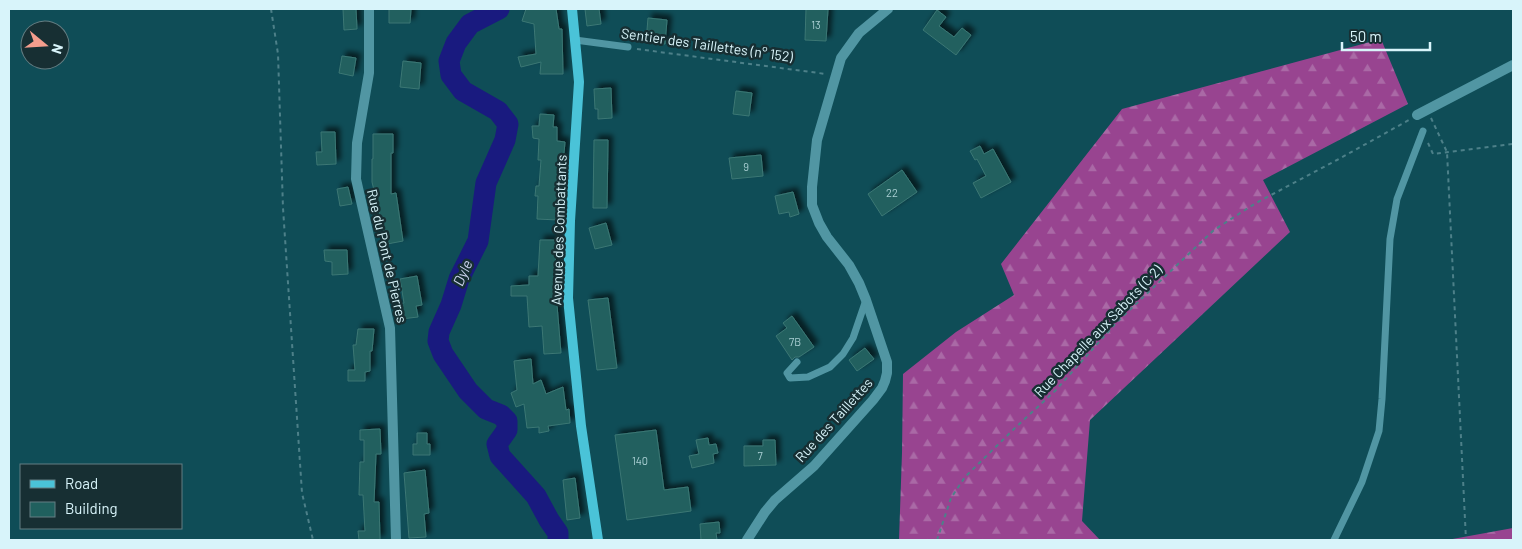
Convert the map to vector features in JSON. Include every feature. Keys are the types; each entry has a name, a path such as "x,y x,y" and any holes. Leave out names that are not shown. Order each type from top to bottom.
{"main road":[{"name":"Avenue des Combattants","path":"572,9 579,82 570,221 568,298 581,426 598,540"}],"street":[{"name":"Rue du Pont de Pierres","path":"369,9 369,73 357,143 356,179 390,328 396,540"},
{"name":"Rue des Taillettes","path":"747,540 775,500 814,466 882,388 887,373 886,362 860,283 850,265 827,237 819,223 812,205 812,187 817,140 841,58 859,33 888,9"},
{"path":"1417,115 1513,65"}],"lane":[{"name":"Sentier des Taillettes (n° 152)","path":"575,40 628,47"},
{"path":"1334,540 1362,482 1378,431 1382,399 1390,239 1397,199 1423,131"},
{"path":"797,362 787,373 790,378 808,377 830,367 843,354 853,338 866,300"}],"path":[{"path":"272,9 278,54 283,208 302,493 313,540"},
{"name":"Sentier des Taillettes (n° 152)","path":"628,47 835,75"},
{"path":"1427,110 1447,152 1466,540"},
{"name":"Rue Chapelle aux Sabots (C 2)","path":"937,540 951,498 965,477 1055,392 1116,322 1214,230 1256,203 1417,115"},
{"path":"1423,131 1433,154 1513,144"}],"green space":[{"path":"1381,39 1408,104 1263,180 1290,232 1090,420 1082,521 1100,540 899,540 903,374 956,332 1014,295 1001,264 1122,109"},
{"path":"1513,528 1513,540 1447,540"}],"building":[{"path":"343,9 356,9 357,29 344,30"},
{"path":"389,9 411,9 410,23 389,23"},
{"path":"526,9 556,9 559,29 562,29 563,74 540,74 541,62 521,67 518,57 536,54 534,24 522,21"},
{"path":"585,9 599,9 601,24 587,26"},
{"path":"806,9 828,9 826,41 805,40"},
{"path":"937,10 946,17 939,26 954,37 962,28 971,35 956,55 923,30"},
{"path":"648,18 667,20 665,44 649,43"},
{"path":"342,56 356,58 353,76 339,73"},
{"path":"403,61 421,63 419,89 400,87"},
{"path":"611,88 612,118 598,119 598,109 595,109 594,89"},
{"path":"736,91 752,93 749,116 733,114"},
{"path":"540,114 554,115 553,127 557,127 557,141 565,142 558,220 537,219 538,196 535,196 536,186 539,186 541,160 538,160 539,139 533,138 532,126 539,126"},
{"path":"321,132 335,132 336,164 317,165 316,152 322,152"},
{"path":"373,134 393,134 391,194 396,193 403,241 387,244 372,182"},
{"path":"594,140 608,140 607,208 593,208"},
{"path":"980,146 984,154 993,149 1011,182 981,198 973,183 986,176 977,159 975,160 970,151"},
{"path":"761,155 763,176 732,179 729,158"},
{"path":"902,170 917,192 882,216 868,194"},
{"path":"348,187 352,204 340,206 337,189"},
{"path":"793,192 799,214 790,217 789,212 779,214 775,196"},
{"path":"606,223 612,245 595,249 589,228"},
{"path":"540,240 556,240 555,271 557,271 557,305 561,353 544,354 542,326 529,327 527,296 511,296 511,286 529,285 529,276 538,276"},
{"path":"324,250 347,250 348,274 332,275 332,262 325,261"},
{"path":"417,276 422,305 416,306 418,317 401,319 399,304 404,303 400,279"},
{"path":"608,298 617,368 597,370 588,300"},
{"path":"792,316 814,347 792,360 776,336 787,328 783,323"},
{"path":"358,329 374,329 372,351 370,351 370,371 365,372 365,381 348,381 348,370 355,370 353,345 356,345"},
{"path":"865,348 874,359 857,371 849,360"},
{"path":"531,359 533,384 541,380 546,394 563,387 566,410 569,409 570,423 548,426 549,431 539,433 539,427 527,428 524,404 516,407 511,393 517,390 514,361"},
{"path":"380,429 381,454 376,454 374,502 379,502 380,540 359,540 358,531 365,531 363,495 359,495 360,462 364,462 364,440 360,440 360,430"},
{"path":"656,430 664,490 688,487 691,511 627,520 615,435"},
{"path":"417,433 427,433 430,455 413,455 413,444 417,444"},
{"path":"708,438 709,445 716,444 718,453 713,454 714,463 692,468 689,456 699,454 696,440"},
{"path":"763,440 775,440 776,465 744,466 744,446 763,446"},
{"path":"425,470 429,513 424,514 426,537 409,538 404,473"},
{"path":"575,478 580,518 567,520 563,480"},
{"path":"719,522 720,533 716,533 717,540 701,540 700,524"}],"waterway":[{"name":"Dyle","path":"499,9 470,24 456,43 449,61 451,75 463,91 498,111 508,124 505,140 486,183 478,241 459,279 451,305 439,332 438,341 443,354 468,391 486,409 501,415 507,421 507,430 497,444 500,456 536,496 558,533 558,540"}]}
